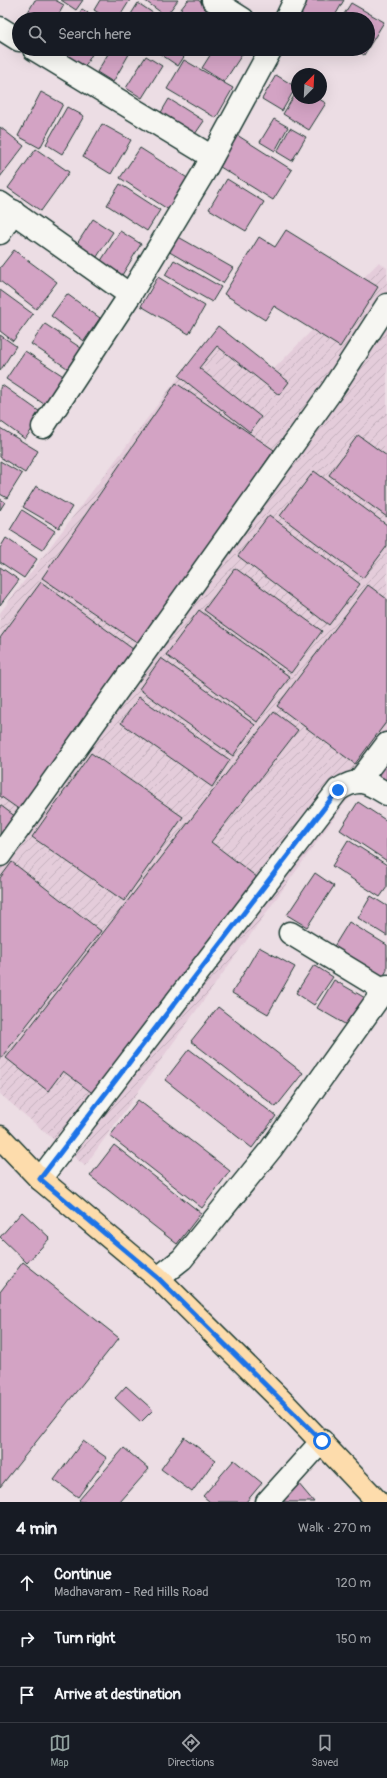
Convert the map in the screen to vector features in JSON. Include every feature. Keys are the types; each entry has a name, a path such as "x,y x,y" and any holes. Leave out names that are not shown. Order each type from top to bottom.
{"main road":[{"path":"0,1137 40,1179 158,1278 322,1441 378,1502"}],"street":[{"path":"213,0 232,12"},
{"path":"289,12 295,0"},
{"path":"0,28 12,36"},
{"path":"46,56 212,157"},
{"path":"43,427 130,295 212,157 267,56"},
{"path":"0,233 6,207 130,295"},
{"path":"0,855 332,390 387,305"},
{"path":"40,1179 338,790 349,783 359,780 387,744"},
{"path":"359,780 370,784 387,794"},
{"path":"158,1278 182,1259 271,1149 386,988 290,933"},
{"path":"267,1502 322,1441"}],"shaded area":[{"path":"379,262 387,268 387,744 85,1166 0,1094 0,613 208,338 263,380"}],"building":[{"path":"35,0 55,0 64,5 60,12 28,12"},
{"path":"61,0 83,0 76,10"},
{"path":"100,0 130,0 122,12 97,12 94,10"},
{"path":"144,0 178,0 169,12 160,12"},
{"path":"188,0 198,0 212,10 211,12 179,12"},
{"path":"304,0 344,0 337,12 297,12"},
{"path":"138,3 152,12 132,12"},
{"path":"351,3 367,12 345,12"},
{"path":"375,17 384,22 375,37"},
{"path":"64,56 91,56 84,68"},
{"path":"107,56 128,56 113,82 97,72"},
{"path":"146,56 162,66 142,98 126,88"},
{"path":"163,56 184,56 178,66"},
{"path":"210,56 241,56 224,82 202,68"},
{"path":"184,60 233,88 216,118 167,89"},
{"path":"276,75 291,84 291,96 282,111 262,99"},
{"path":"41,92 63,104 40,148 18,136"},
{"path":"169,99 204,121 193,137 159,116"},
{"path":"291,101 291,104 325,104 309,130 283,114"},
{"path":"67,107 84,116 62,154 46,144"},
{"path":"274,119 288,127 275,151 260,142"},
{"path":"102,124 131,140 111,174 83,157"},
{"path":"0,127 24,146 0,177"},
{"path":"290,128 306,137 292,161 277,152"},
{"path":"237,135 292,170 273,200 217,165"},
{"path":"140,148 189,179 169,210 120,178"},
{"path":"36,149 69,172 41,211 8,188"},
{"path":"227,179 264,202 246,231 209,209"},
{"path":"120,184 160,210 147,231 107,205"},
{"path":"93,219 113,232 93,263 73,250"},
{"path":"286,230 378,287 340,347 274,306 265,320 224,294 259,237 275,247"},
{"path":"120,231 141,244 119,280 97,267"},
{"path":"175,235 233,268 223,283 166,250"},
{"path":"14,250 57,282 36,309 0,281 0,268"},
{"path":"174,260 221,287 212,302 165,275"},
{"path":"158,277 205,306 189,334 141,306"},
{"path":"0,290 33,314 13,341 0,331"},
{"path":"67,294 100,318 84,341 51,316"},
{"path":"45,324 84,350 70,370 31,344"},
{"path":"218,326 289,382 279,395 217,346 199,368 261,417 250,432 179,376"},
{"path":"0,335 16,346 0,371"},
{"path":"25,351 68,379 50,408 6,379"},
{"path":"176,383 274,450 141,645 42,578"},
{"path":"2,385 43,414 25,439 0,421 0,388"},
{"path":"0,428 38,451 25,473 0,457"},
{"path":"358,435 387,456 387,517 329,475"},
{"path":"0,461 22,474 7,498 0,494"},
{"path":"314,471 387,525 387,546 363,578 280,516"},
{"path":"36,486 72,507 59,528 23,507"},
{"path":"0,499 5,502 0,510"},
{"path":"22,510 55,531 42,550 10,530"},
{"path":"269,515 360,584 329,625 238,556"},
{"path":"6,538 37,559 24,578 0,562 0,548"},
{"path":"0,567 19,580 0,605"},
{"path":"235,568 322,631 291,673 204,610"},
{"path":"41,582 137,652 20,810 0,796 0,638"},
{"path":"368,585 387,599 387,721 355,764 277,706"},
{"path":"199,610 290,677 257,722 166,655"},
{"path":"161,658 255,725 233,756 139,689"},
{"path":"139,697 230,760 212,787 121,723"},
{"path":"274,712 298,730 211,842 266,884 99,1098 63,1071 48,1091 6,1058"},
{"path":"91,753 183,817 124,901 32,837"},
{"path":"387,754 387,788 371,777"},
{"path":"358,802 387,821 387,861 340,830"},
{"path":"0,805 16,817 0,837"},
{"path":"348,840 387,865 387,887 380,897 332,866"},
{"path":"12,862 101,931 0,1059 0,878"},
{"path":"315,873 334,886 307,927 287,915"},
{"path":"371,896 387,906 387,936 358,918"},
{"path":"349,922 387,945 387,970 382,979 333,948"},
{"path":"259,947 295,967 268,1014 232,993"},
{"path":"314,965 333,977 314,1005 296,993"},
{"path":"334,980 367,999 350,1027 317,1008"},
{"path":"218,1007 303,1073 276,1107 191,1041"},
{"path":"189,1049 276,1116 252,1148 165,1080"},
{"path":"138,1100 230,1171 202,1208 110,1136"},
{"path":"114,1145 201,1213 177,1244 90,1176"},
{"path":"22,1212 50,1238 27,1263 0,1237"},
{"path":"23,1262 119,1338 0,1487 0,1292"},
{"path":"126,1386 153,1410 141,1422 115,1398"},
{"path":"184,1437 215,1460 192,1492 161,1469"},
{"path":"83,1441 107,1458 78,1497 54,1480"},
{"path":"124,1448 149,1469 120,1502 81,1502 79,1500"},
{"path":"234,1460 262,1483 246,1502 210,1502 203,1496"},
{"path":"298,1483 314,1502 280,1502"}],"route":[{"path":"322,1441 158,1278 40,1179 338,790"}]}
